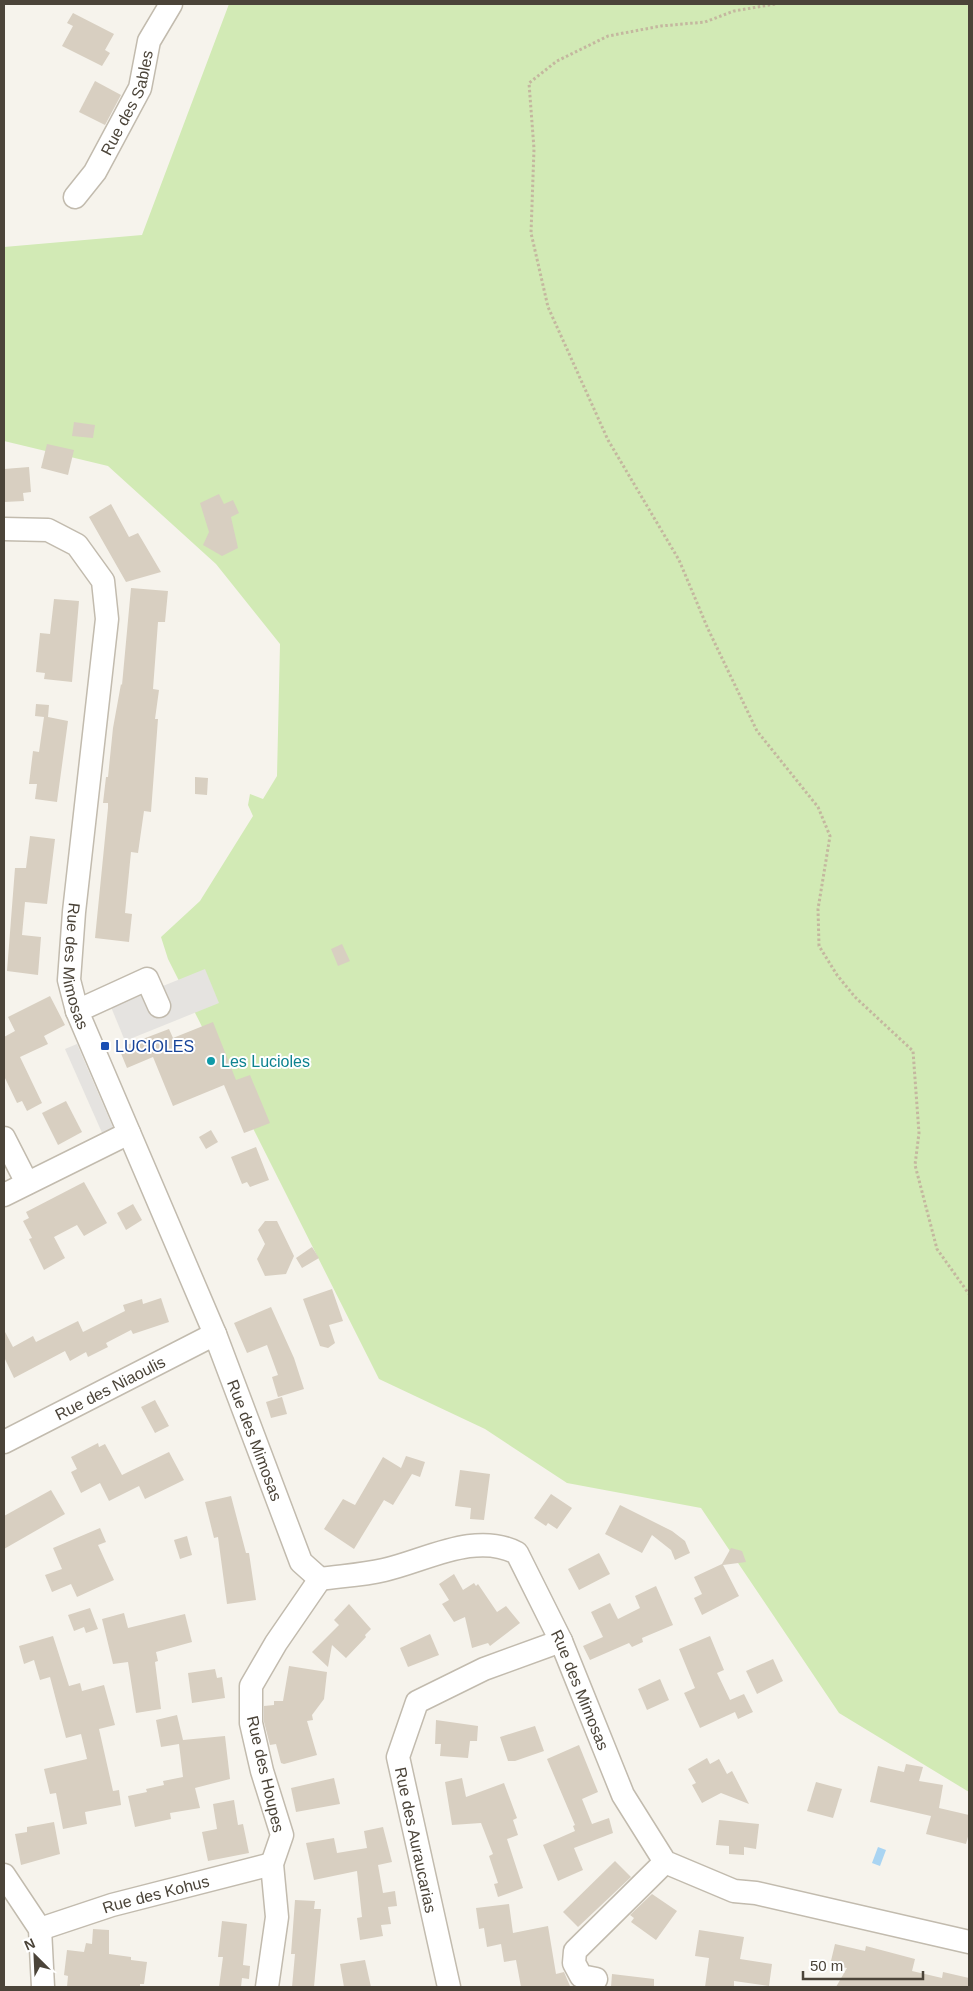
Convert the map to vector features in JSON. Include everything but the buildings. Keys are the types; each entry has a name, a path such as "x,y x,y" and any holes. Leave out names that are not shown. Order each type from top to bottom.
{"street":[{"name":"Rue des Sables","path":"75,197 94,172 140,88 149,41 171,4"},
{"name":"Rue des Mimosas","path":"4,529 48,530 76,545 103,581 107,619 69,980 77,1010 215,1334 300,1562 320,1580 385,1570 411,1561 464,1548 492,1545 506,1547 517,1553 562,1641 623,1794 665,1862"},
{"path":"77,1010 147,979 159,1006"},
{"path":"4,1195 129,1133"},
{"path":"4,1138 27,1183"},
{"name":"Rue des Niaoulis","path":"4,1442 215,1334"},
{"name":"Rue des Houpes","path":"267,1987 277,1917 272,1864 282,1835 262,1771 251,1724 251,1686 276,1643 320,1580"},
{"name":"Rue des Auraucarias","path":"449,1987 398,1757 417,1702 484,1669 562,1641"},
{"path":"596,1979 581,1976 574,1963 575,1951 665,1862 734,1891 756,1893 969,1942"},
{"name":"Rue des Kohus","path":"40,1928 112,1904 272,1864"},
{"path":"4,1875 40,1928 43,1987"}],"path":[{"path":"775,4 734,10 704,22 662,26 608,36 557,61 529,82 534,149 531,233 548,307 608,440 679,560 708,629 758,731 818,808 830,836 818,909 819,946 837,975 855,997 913,1051 919,1133 915,1165 937,1248 969,1294"}],"green space":[{"path":"229,4 969,4 969,1792 839,1713 701,1508 567,1483 485,1429 379,1379 168,959 161,937 200,901 253,816 248,805 250,794 263,799 277,776 280,644 216,564 108,466 4,441 4,247 142,235"}],"shaded area":[{"path":"205,969 219,1003 125,1041 111,1007"},
{"path":"77,1044 114,1130 103,1135 65,1049"}],"water":[{"path":"878,1847 886,1850 880,1866 872,1863"}],"place":[{"name":"LUCIOLES","path":"105,1046"},
{"name":"Les Lucioles","path":"211,1061"}]}
